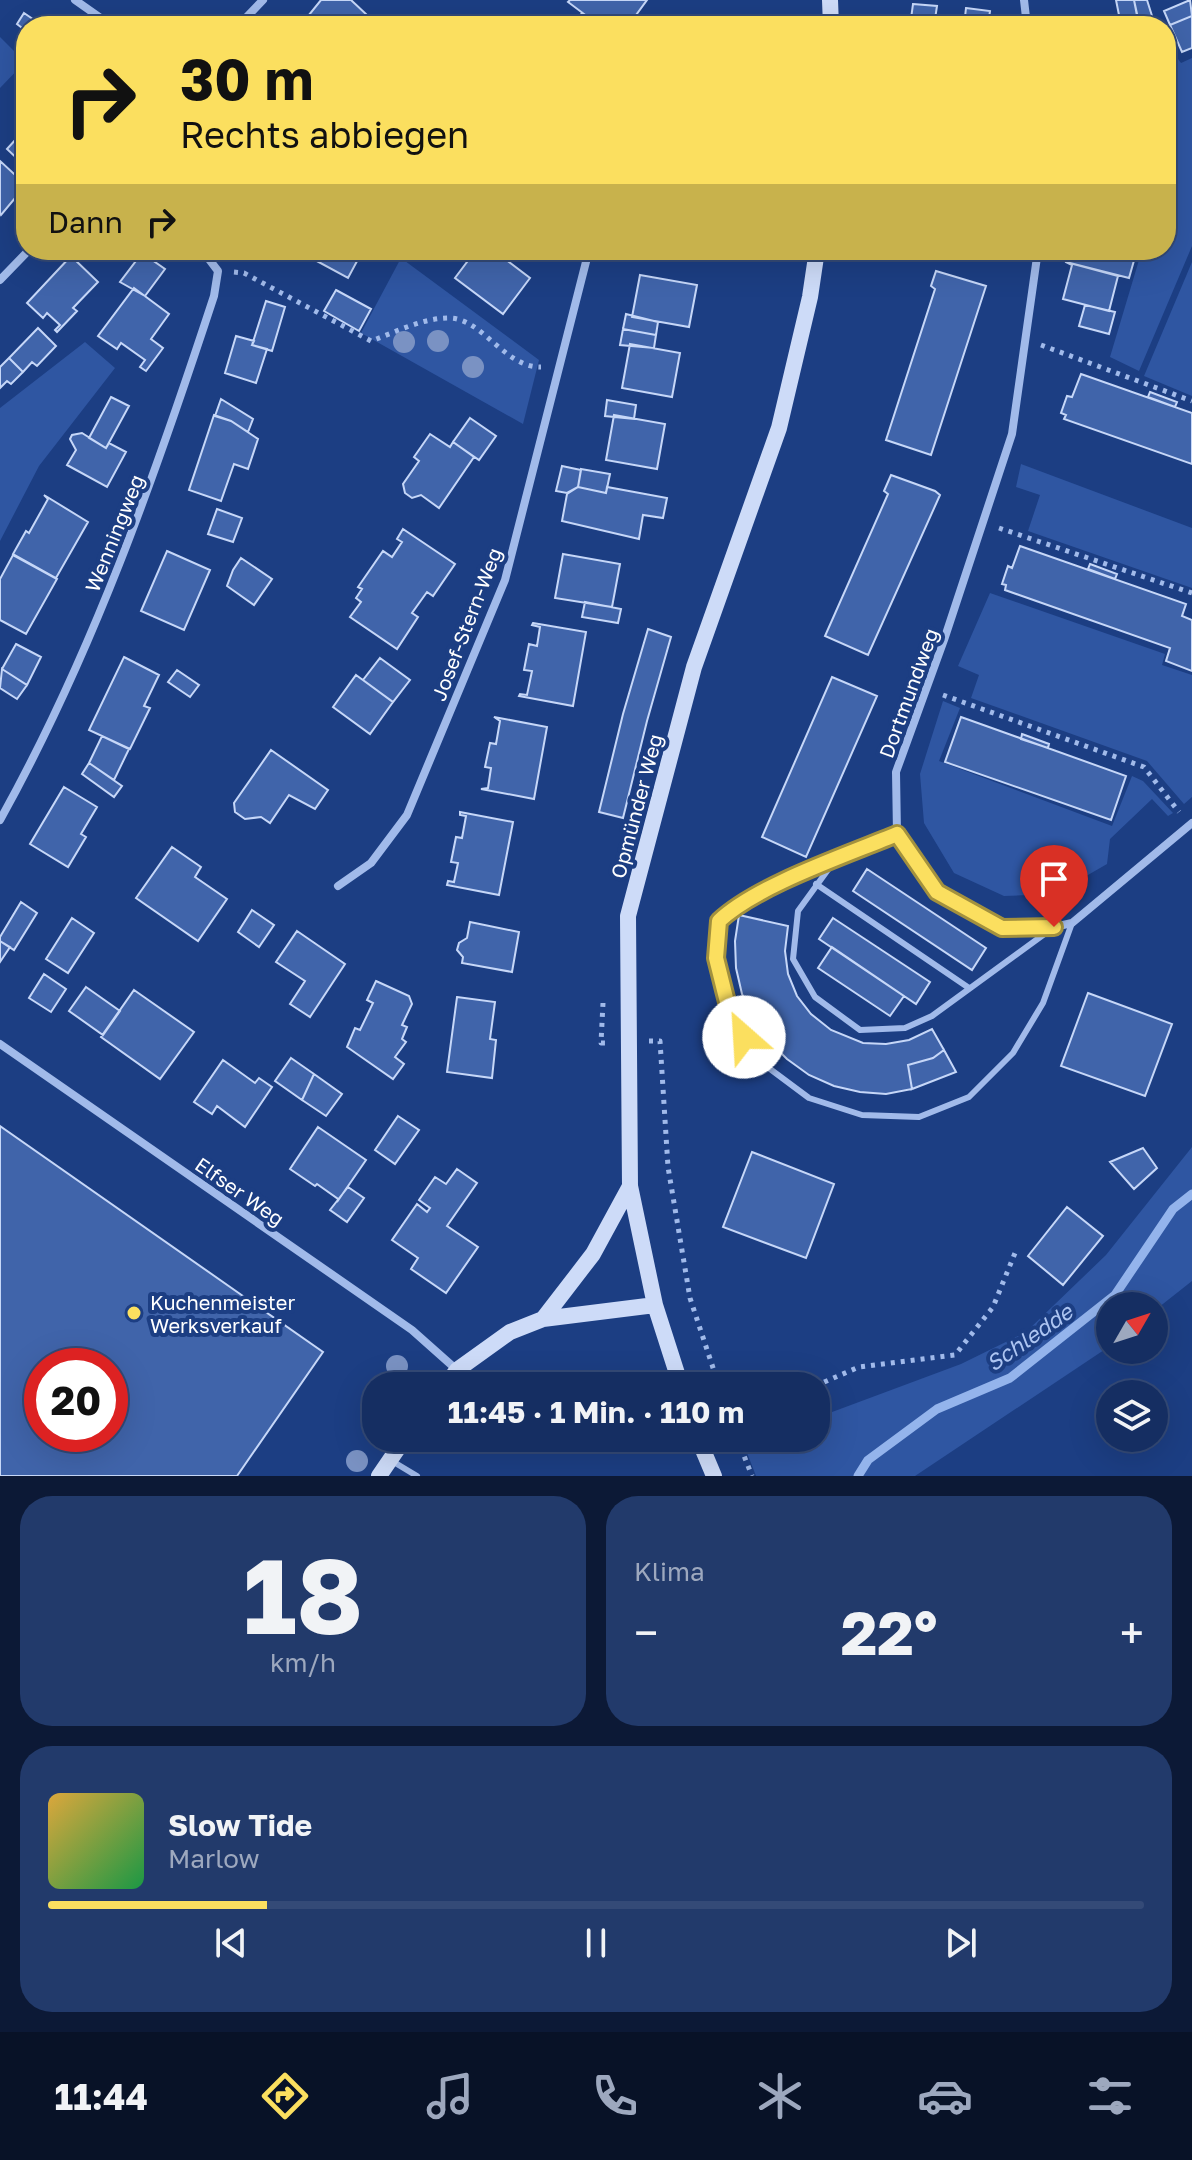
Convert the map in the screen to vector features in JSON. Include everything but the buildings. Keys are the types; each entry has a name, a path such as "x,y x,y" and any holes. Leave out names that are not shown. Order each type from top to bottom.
{"main road":[{"name":"Opmünder Weg","path":"677,1372 655,1305 630,1186 628,916 694,667 779,428 810,297 816,260"},
{"path":"543,1319 593,1254 630,1186"},
{"path":"457,1370 510,1332 543,1319 655,1305"},
{"path":"379,1476 394,1452"},
{"path":"704,1452 714,1476"}],"street":[{"path":"75,0 98,16"},
{"path":"248,16 263,0"},
{"path":"0,280 19,260"},
{"path":"210,260 218,271"},
{"name":"Josef-Stern-Weg","path":"338,886 371,863 407,815 505,580 586,260"},
{"name":"Dortmundweg","path":"897,834 896,772 1012,434 1037,260"},
{"name":"Wenningweg","path":"0,820 20,785 98,616 158,466 214,296 218,271"},
{"path":"897,834 937,892 1002,928 1054,927 1072,923 1191,824"},
{"name":"Elfser Weg","path":"0,1044 412,1330 457,1370"}],"lane":[{"path":"897,834 734,907 719,921 716,958 730,1014 758,1060 809,1098 862,1115 919,1117 969,1097 1013,1053 1043,1003 1072,923"},
{"path":"835,860 798,911 793,959 815,997 860,1030 905,1028 932,1016 1054,927"},
{"path":"816,884 969,988"},
{"path":"389,1459 417,1476"}],"path":[{"path":"218,271 244,273 371,341 426,321 452,318 475,329 511,357 532,367 558,366"},
{"path":"1025,339 1192,401"},
{"path":"983,523 1192,593"},
{"path":"927,689 1144,767 1191,824"},
{"path":"830,1380 859,1367 955,1355 993,1307 1015,1253"},
{"path":"690,1298 714,1372"},
{"path":"743,1452 752,1476"}],"shaded area":[{"path":"0,37 16,53 16,71 0,88"},
{"path":"1176,56 1181,63 1192,58 1192,246 1139,371 1110,357 1139,260 1176,260"},
{"path":"400,260 404,260 539,360 523,424 361,333"},
{"path":"1192,262 1192,396 1144,376"},
{"path":"85,342 115,368 39,466 0,541 0,408"},
{"path":"1021,464 1192,528 1192,588 1028,531 1040,495 1016,487"},
{"path":"990,593 1165,654 1162,665 1192,675 1192,797 1184,804 1147,761 971,698 979,675 958,666"},
{"path":"943,701 960,708 939,761 1112,826 1132,776 1143,781 1173,813 1168,816 1152,799 1110,839 1107,864 1055,894 1004,896 954,873 924,823 920,774"},
{"path":"1192,1147 1192,1281 1168,1300 1168,1292 1096,1292 1096,1355 915,1476 756,1476 747,1452 830,1452 830,1413 961,1364 1026,1332 1106,1255"}],"waterway":[{"name":"Schledde","path":"858,1476 868,1460 937,1409 1010,1378 1115,1295 1173,1209 1192,1194"}],"place":[{"name":"Kuchenmeister Werksverkauf","path":"134,1313"}],"route":[{"path":"744,1037 730,1014 716,958 719,921 734,907 776,886 897,834 937,892 1002,928 1054,927"}]}
